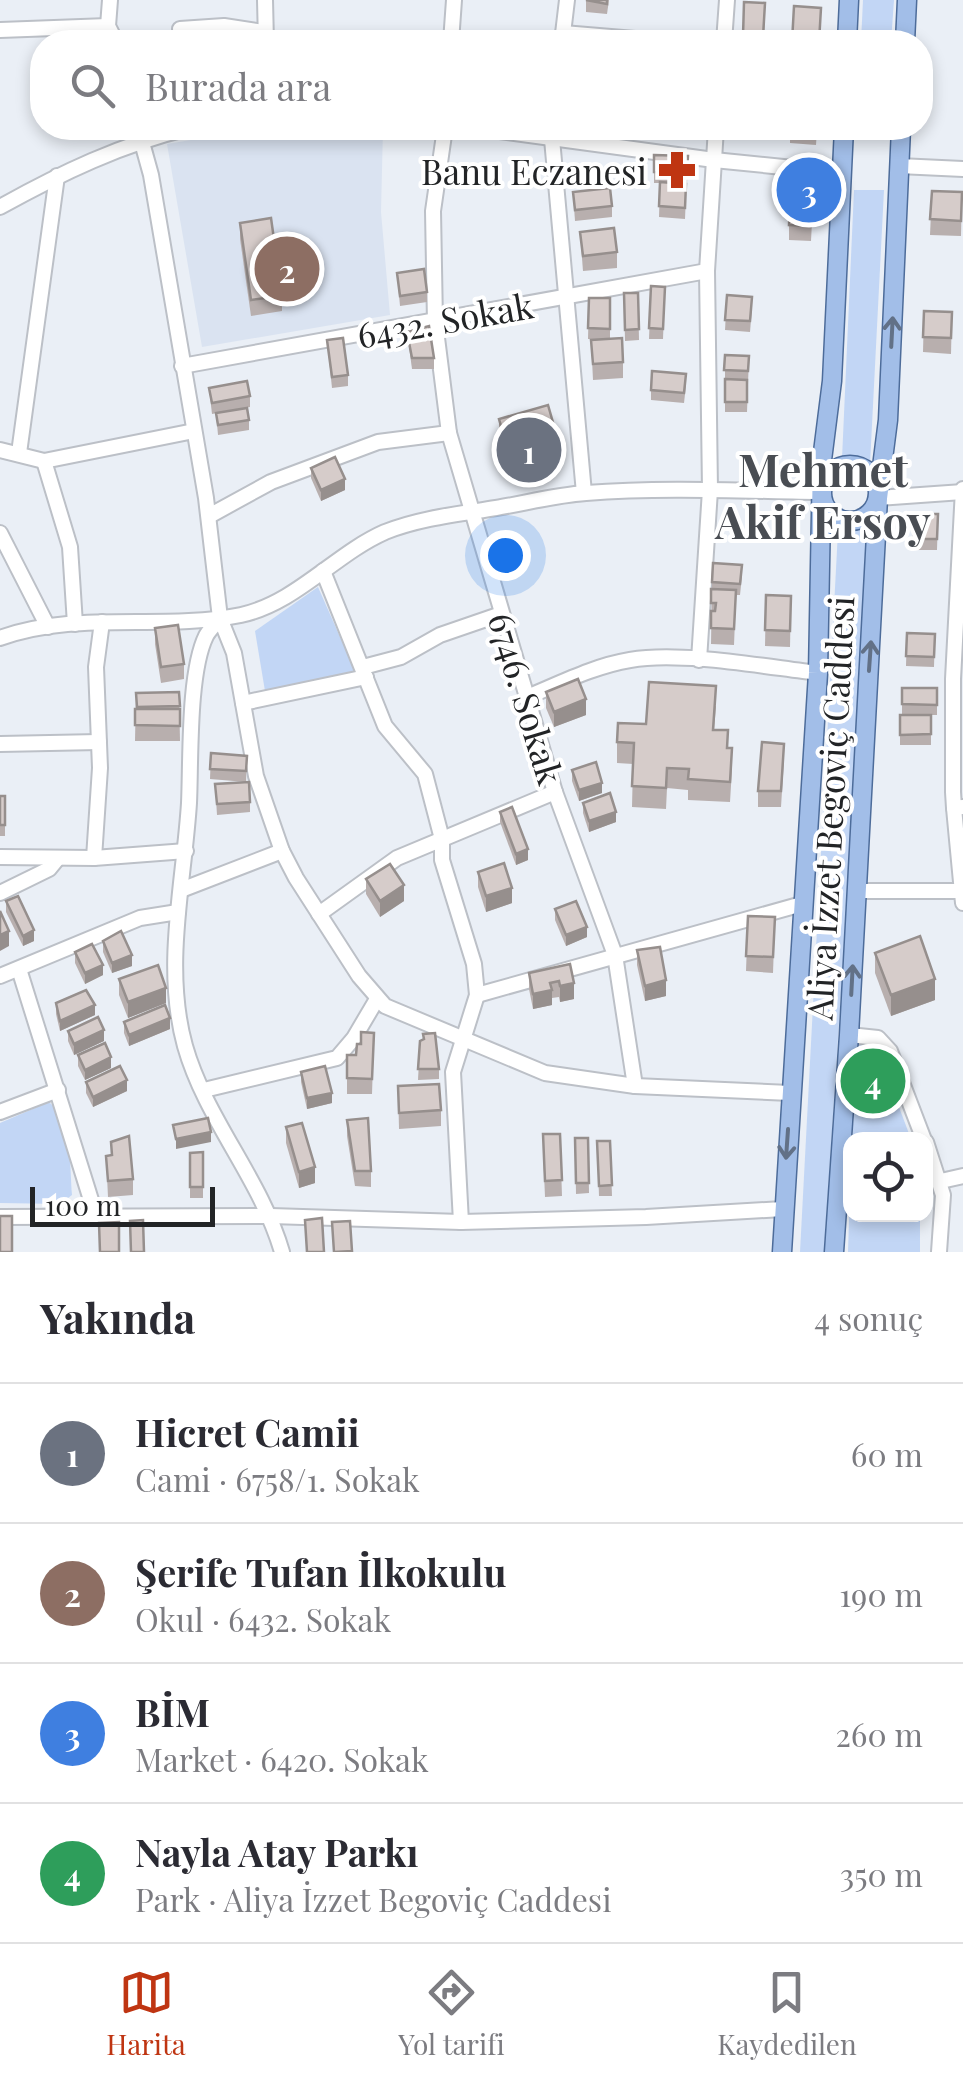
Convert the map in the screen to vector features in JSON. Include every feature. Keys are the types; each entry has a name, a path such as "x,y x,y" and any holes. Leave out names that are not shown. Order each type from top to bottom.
{"main road":[{"path":"848,30 849,0"},
{"path":"906,30 907,0"},
{"name":"Aliya İzzet Begoviç Caddesi","path":"782,1252 818,673 822,492 832,381 843,140"},
{"name":"Aliya İzzet Begoviç Caddesi","path":"834,1252 878,498 888,420 900,140"},
{"path":"844,465 853,465 862,467 875,480 878,498 869,514 852,521 842,520 827,510 822,492 828,475 844,465"}],"street":[{"path":"110,0 110,30"},
{"path":"265,0 265,30"},
{"path":"452,30 454,0"},
{"path":"564,30 568,0"},
{"path":"725,30 727,0"},
{"path":"0,30 108,26"},
{"path":"180,29 224,26 238,30"},
{"path":"0,206 126,140"},
{"path":"142,140 151,174 208,516 220,618 234,653 256,776 282,851 358,976 385,1006 546,1073 634,1086 790,1093"},
{"name":"6746. Sokak","path":"443,140 433,211 435,322 449,433 555,792 614,955 634,1086"},
{"path":"551,140 584,492"},
{"path":"597,140 714,160 842,173"},
{"path":"699,660 710,490 708,271 715,140"},
{"path":"899,166 963,168"},
{"path":"18,453 57,176"},
{"name":"6432. Sokak","path":"182,366 708,271"},
{"path":"0,450 44,461 194,431"},
{"path":"208,516 272,482 364,447 449,433"},
{"path":"44,461 70,546 75,624"},
{"path":"856,891 962,897 958,679 963,491 878,498"},
{"path":"0,638 75,624 175,624 270,605 385,532 425,520 584,492 822,492"},
{"path":"0,533 48,627"},
{"path":"323,571 385,726 425,774 442,839 442,860 474,964 476,995 453,1072 460,1222"},
{"path":"244,703 365,672 401,658 440,634 501,614"},
{"path":"220,618 206,636 198,670 178,912 176,970 181,1024 186,1048 204,1090 229,1146 271,1216 282,1252"},
{"path":"94,858 99,742 96,667 102,622"},
{"path":"527,697 602,666 635,659 699,660 818,673"},
{"path":"0,744 99,742"},
{"path":"319,914 397,858 555,792"},
{"path":"0,857 94,858 186,851"},
{"path":"181,890 282,851"},
{"path":"0,894 49,869 58,858"},
{"path":"476,995 802,904"},
{"path":"0,976 140,918 178,912"},
{"path":"18,969 96,1216"},
{"path":"204,1090 337,1058 377,999"},
{"path":"849,1035 878,1038 890,1051 922,1132"},
{"path":"0,1112 58,1090"},
{"path":"933,1161 941,1181 938,1252"},
{"path":"941,1181 963,1176"},
{"path":"0,1217 271,1216 460,1222 784,1209"}],"shaded area":[{"path":"863,0 894,0 892,30 862,30"},
{"path":"191,140 383,140 381,212 390,315 202,347 167,144"},
{"path":"854,190 884,190 870,464 842,459"},
{"path":"839,512 867,512 852,825 824,1252 800,1252"},
{"path":"318,587 356,673 265,691 255,631"},
{"path":"859,1042 876,1046 908,1132 853,1132"},
{"path":"49,1102 57,1110 66,1133 72,1195 60,1204 0,1203 0,1123"},
{"path":"849,1222 920,1222 920,1252 848,1252"}],"building":[{"path":"744,2 765,3 763,30 743,30"},
{"path":"794,6 821,8 820,30 793,30"},
{"path":"654,155 688,156 687,173 654,172"},
{"path":"792,167 814,168 811,226 789,225 790,202 797,203 798,182 791,182"},
{"path":"660,182 686,184 685,208 659,206"},
{"path":"610,188 612,206 575,210 573,192"},
{"path":"932,191 962,192 961,221 930,219"},
{"path":"271,218 282,296 251,300 240,223"},
{"path":"614,228 617,252 583,256 580,232"},
{"path":"424,269 427,292 400,296 397,273"},
{"path":"651,286 665,287 663,329 649,328"},
{"path":"624,293 638,293 639,329 625,330"},
{"path":"727,295 752,297 750,321 725,320"},
{"path":"589,298 610,298 610,329 588,328"},
{"path":"924,311 952,312 951,338 923,337"},
{"path":"429,326 434,358 412,358 407,332"},
{"path":"343,338 348,375 332,377 327,340"},
{"path":"622,338 623,362 593,364 591,340"},
{"path":"725,355 749,356 748,371 724,370"},
{"path":"652,371 686,374 684,393 651,390"},
{"path":"725,379 747,380 747,402 725,402"},
{"path":"247,381 250,396 212,403 209,388"},
{"path":"548,405 558,440 509,454 499,419"},
{"path":"247,408 249,420 218,425 216,413"},
{"path":"335,457 345,479 321,490 311,468"},
{"path":"914,514 938,514 937,539 914,539"},
{"path":"713,563 742,565 740,584 712,582"},
{"path":"711,589 736,590 734,629 711,628 711,611 715,611 716,603 711,603"},
{"path":"766,595 791,596 790,631 765,630"},
{"path":"178,625 184,664 161,667 155,628"},
{"path":"907,633 935,634 934,657 906,656"},
{"path":"578,679 586,699 554,712 546,692"},
{"path":"649,682 716,686 713,730 728,730 727,748 732,748 730,782 688,779 689,769 667,768 666,788 632,786 634,743 617,742 618,723 646,724"},
{"path":"902,688 937,688 937,705 902,704"},
{"path":"179,692 180,706 137,707 136,693"},
{"path":"135,709 180,709 180,726 135,725"},
{"path":"900,715 931,715 931,734 900,735"},
{"path":"762,742 784,744 781,791 758,791"},
{"path":"211,753 247,756 246,771 210,769"},
{"path":"596,762 602,783 579,790 572,770"},
{"path":"249,782 250,802 217,804 215,784"},
{"path":"610,793 616,812 589,821 583,803"},
{"path":"0,796 5,796 5,825 0,825"},
{"path":"512,807 528,849 516,854 500,812"},
{"path":"504,863 512,888 486,896 478,872"},
{"path":"390,864 404,885 380,901 366,879"},
{"path":"18,896 34,930 23,936 6,901"},
{"path":"576,901 587,927 566,935 555,909"},
{"path":"0,911 9,931 0,935"},
{"path":"748,916 775,917 773,957 746,956"},
{"path":"121,931 132,955 112,963 103,941"},
{"path":"920,936 935,979 891,995 875,953"},
{"path":"92,944 103,965 85,973 75,952"},
{"path":"660,947 666,980 645,986 637,950"},
{"path":"570,964 574,983 550,983 552,990 533,994 529,973"},
{"path":"158,965 166,988 128,1002 119,979"},
{"path":"86,990 95,1005 60,1021 56,1003"},
{"path":"165,1005 170,1018 129,1035 124,1022"},
{"path":"98,1017 104,1030 74,1044 68,1031"},
{"path":"361,1032 374,1033 372,1079 347,1078 347,1055 356,1055"},
{"path":"435,1033 439,1069 418,1069 423,1034"},
{"path":"105,1043 111,1057 85,1070 78,1055"},
{"path":"120,1066 127,1080 93,1097 86,1082"},
{"path":"325,1066 332,1093 307,1098 301,1072"},
{"path":"439,1084 441,1110 399,1113 398,1086"},
{"path":"208,1118 211,1132 176,1139 173,1125"},
{"path":"368,1118 371,1171 355,1171 347,1120"},
{"path":"302,1123 315,1167 299,1172 286,1127"},
{"path":"543,1134 560,1134 562,1180 545,1181"},
{"path":"129,1136 133,1179 108,1181 106,1156 112,1155 111,1142"},
{"path":"575,1138 588,1138 589,1183 576,1183"},
{"path":"597,1141 610,1141 612,1185 599,1186"},
{"path":"203,1152 203,1187 190,1187 190,1153"},
{"path":"0,1216 12,1216 12,1252 0,1252"},
{"path":"322,1218 324,1252 307,1252 305,1220"},
{"path":"143,1220 144,1252 131,1252 130,1221"},
{"path":"350,1221 352,1251 334,1252 332,1222"},
{"path":"119,1222 119,1252 100,1252 99,1223"}],"place":[{"name":"Banu Eczanesi","path":"677,170"},
{"name":"BİM","path":"809,190"},
{"name":"Şerife Tufan İlkokulu","path":"287,269"},
{"name":"Hicret Camii","path":"529,450"},
{"name":"Nayla Atay Parkı","path":"873,1081"}],"district":[{"name":"Mehmet Akif Ersoy","path":"823,494"}]}
